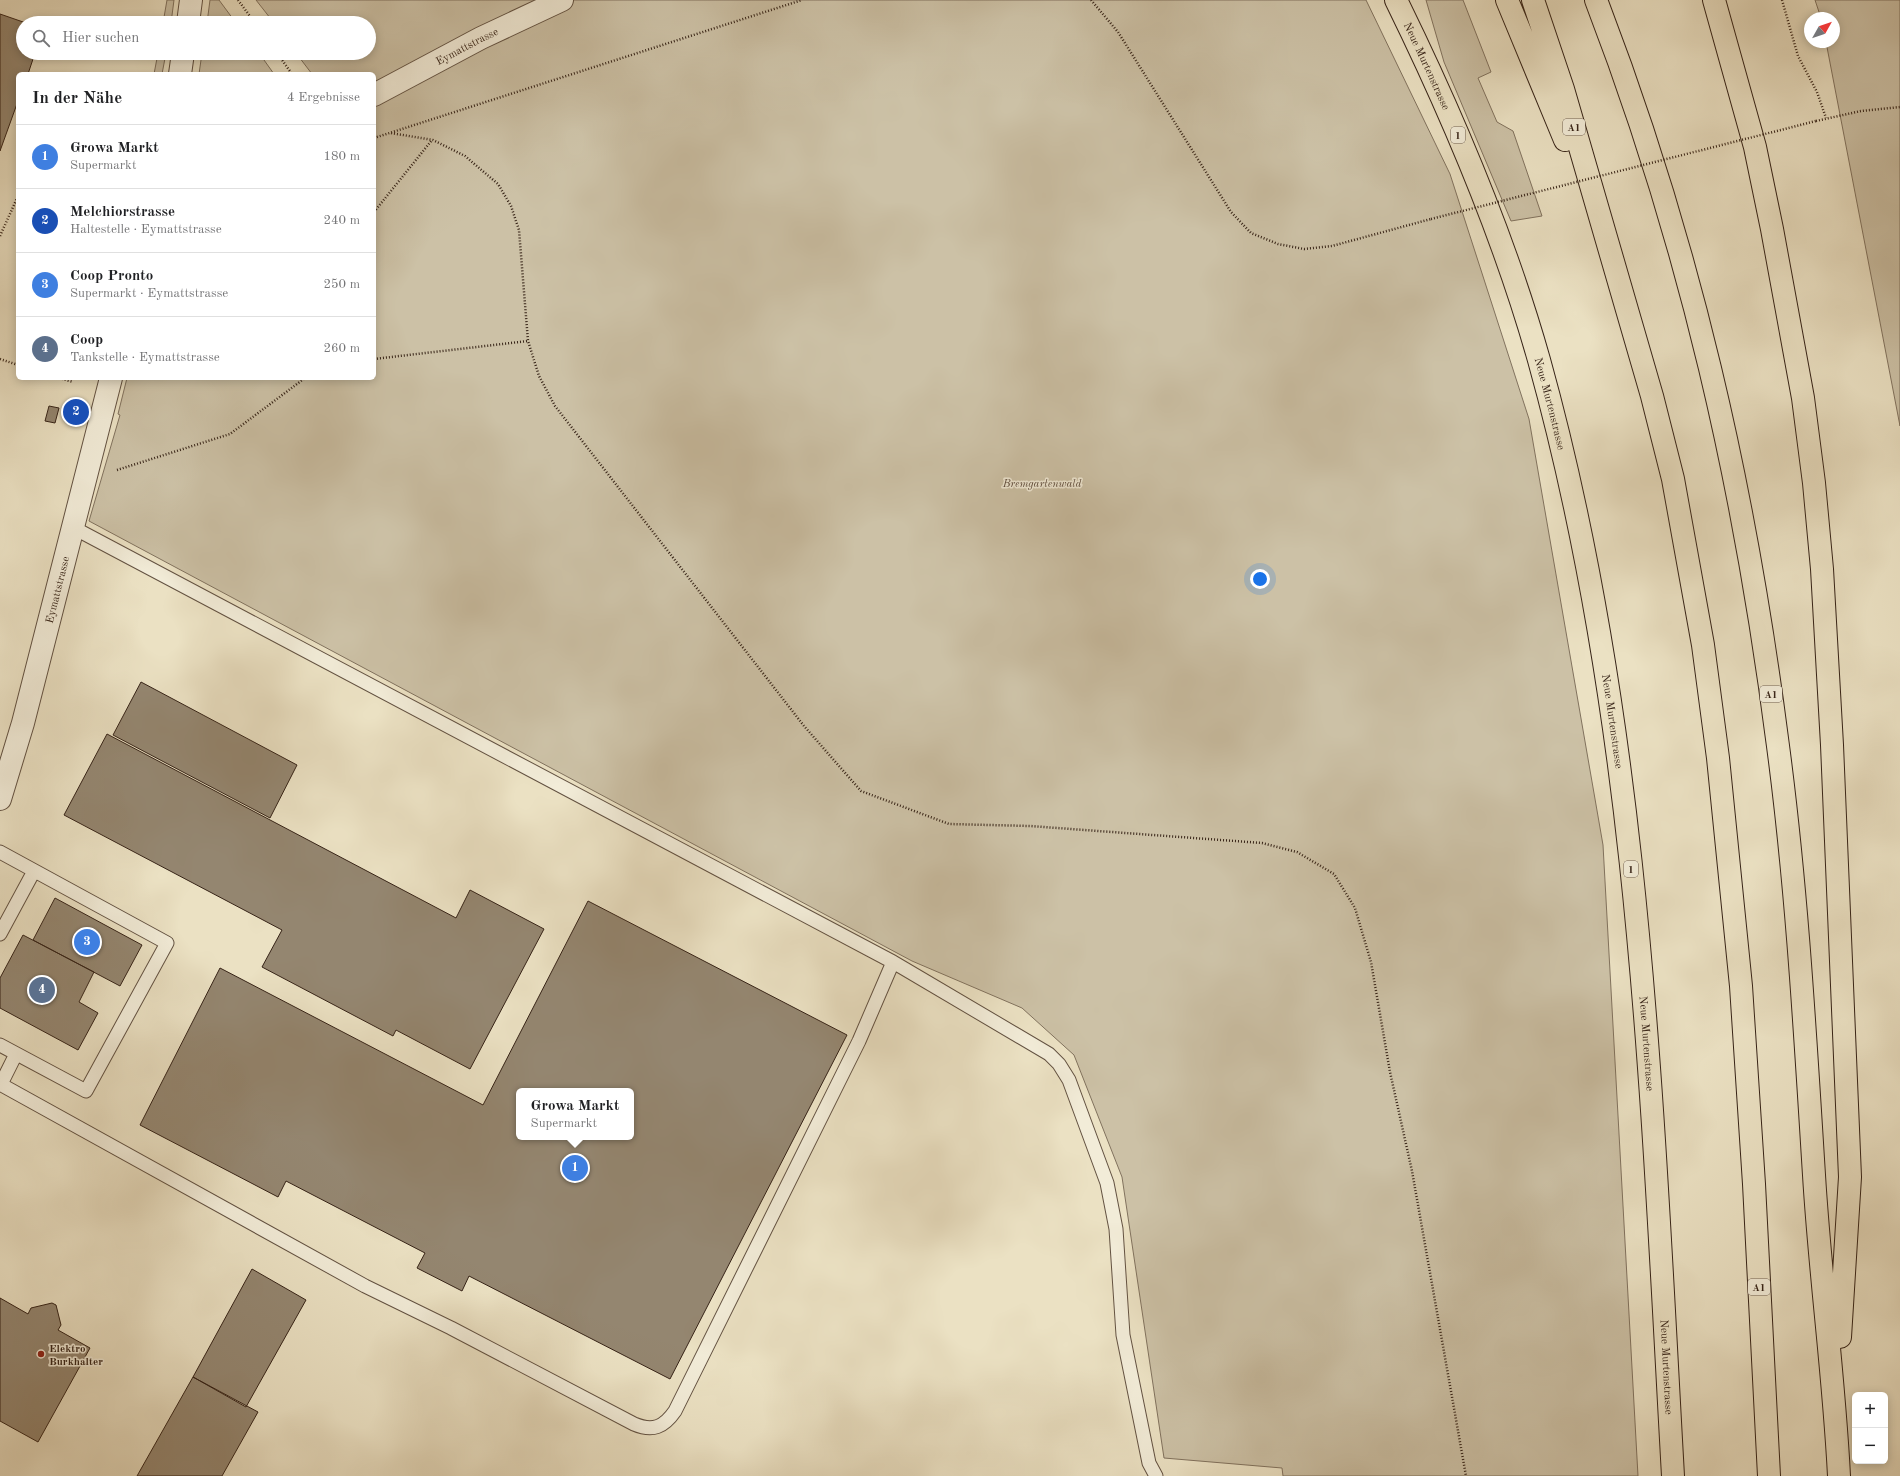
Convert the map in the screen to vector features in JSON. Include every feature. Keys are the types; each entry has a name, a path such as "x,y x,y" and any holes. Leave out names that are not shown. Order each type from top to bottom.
{"main road":[{"name":"Neue Murtenstrasse","path":"1396,0 1448,112 1482,192 1511,273 1538,357 1560,443 1580,529 1597,615 1622,783 1641,966 1650,1083 1673,1476"},
{"path":"1507,0 1563,135 1610,255"},
{"name":"A1","path":"1533,0 1563,89 1652,396 1673,479 1703,645 1718,758 1741,986 1754,1184 1769,1476"},
{"name":"A1","path":"1596,0 1639,117 1691,289 1733,467 1749,551 1778,741 1791,862 1802,980 1814,1179 1835,1408 1838,1476"},
{"path":"1714,0 1755,147 1780,266 1803,398 1814,483 1822,569 1832,745 1850,1177 1835,1408"}],"street":[{"path":"189,16 191,0"},
{"name":"Eymattstrasse","path":"376,94 481,38 562,0"},
{"path":"180,72 182,60"},
{"name":"Eymattstrasse","path":"0,800 23,723 109,380"}],"lane":[{"path":"72,526 893,962 1049,1054 1059,1064 1068,1080 1106,1183 1116,1229 1123,1335 1149,1463 1156,1476"},
{"path":"0,852 167,942 86,1090 0,1045"},
{"path":"0,934 34,871"},
{"path":"16,1054 0,1084 365,1286 451,1328 598,1406 634,1424 649,1429 659,1427 669,1420 675,1411 860,1041 893,962"}],"path":[{"path":"238,0 250,16"},
{"path":"376,137 802,0"},
{"path":"1091,0 1118,32 1231,212 1251,233 1278,244 1304,249 1332,246 1826,118 1861,111 1900,107"},
{"path":"1782,0 1798,56 1817,92 1826,118"},
{"path":"282,60 291,72"},
{"path":"392,132 433,140 465,156 481,168 498,184 511,206 519,230 528,341 539,376 555,406 804,726 861,791 949,824 1030,826 1262,843 1297,852 1334,874 1355,908 1371,962 1390,1072 1412,1171 1466,1476"},
{"path":"376,210 433,140"},
{"path":"0,236 16,200"},
{"path":"376,358 528,341"},
{"path":"0,359 16,364"},
{"path":"66,380 73,382"},
{"path":"116,470 230,434 302,380"}],"green space":[{"path":"167,0 174,0 172,16 164,16"},
{"path":"210,0 219,0 231,16 208,16"},
{"name":"Bremgartenwald","path":"256,0 1366,0 1450,174 1529,419 1603,845 1638,1476 1283,1476 1282,1468 1164,1458 1122,1177 1074,1055 1022,1008 912,961 89,521 120,415 118,414 126,380 376,380 376,72 310,72 301,60 376,60 376,16 269,16"},
{"path":"1426,0 1463,0 1491,72 1478,78 1497,122 1513,131 1542,216 1511,221 1444,62"},
{"path":"1815,0 1900,0 1900,426 1827,48 1840,48 1840,12 1819,12"},
{"path":"157,60 165,60 162,72 154,72"},
{"path":"201,60 264,60 273,72 199,72"}],"building":[{"path":"0,14 16,20 16,60 33,60 29,72 16,72 16,107 0,151"},
{"path":"49,406 59,408 55,423 45,421"},
{"path":"141,682 297,765 270,818 113,735"},
{"path":"107,734 456,918 470,890 544,929 470,1069 396,1030 393,1036 262,967 282,930 64,815"},
{"path":"55,898 142,945 120,986 33,940"},
{"path":"588,901 847,1035 670,1379 469,1276 462,1291 417,1268 425,1253 286,1181 278,1197 140,1125 220,968 483,1105"},
{"path":"23,935 94,972 79,1002 98,1013 78,1050 0,1008 0,978"},
{"path":"252,1269 306,1300 246,1407 193,1377"},
{"path":"0,1298 28,1314 31,1308 52,1303 56,1305 61,1325 58,1330 90,1348 38,1442 0,1421"},
{"path":"193,1377 258,1412 222,1476 137,1476"}],"place":[{"name":"Melchiorstrasse","path":"76,412"},
{"name":"Coop Pronto","path":"87,942"},
{"name":"Coop","path":"42,990"},
{"name":"Growa Markt","path":"575,1168"},
{"name":"Elektro Burkhalter","path":"41,1354"}]}
